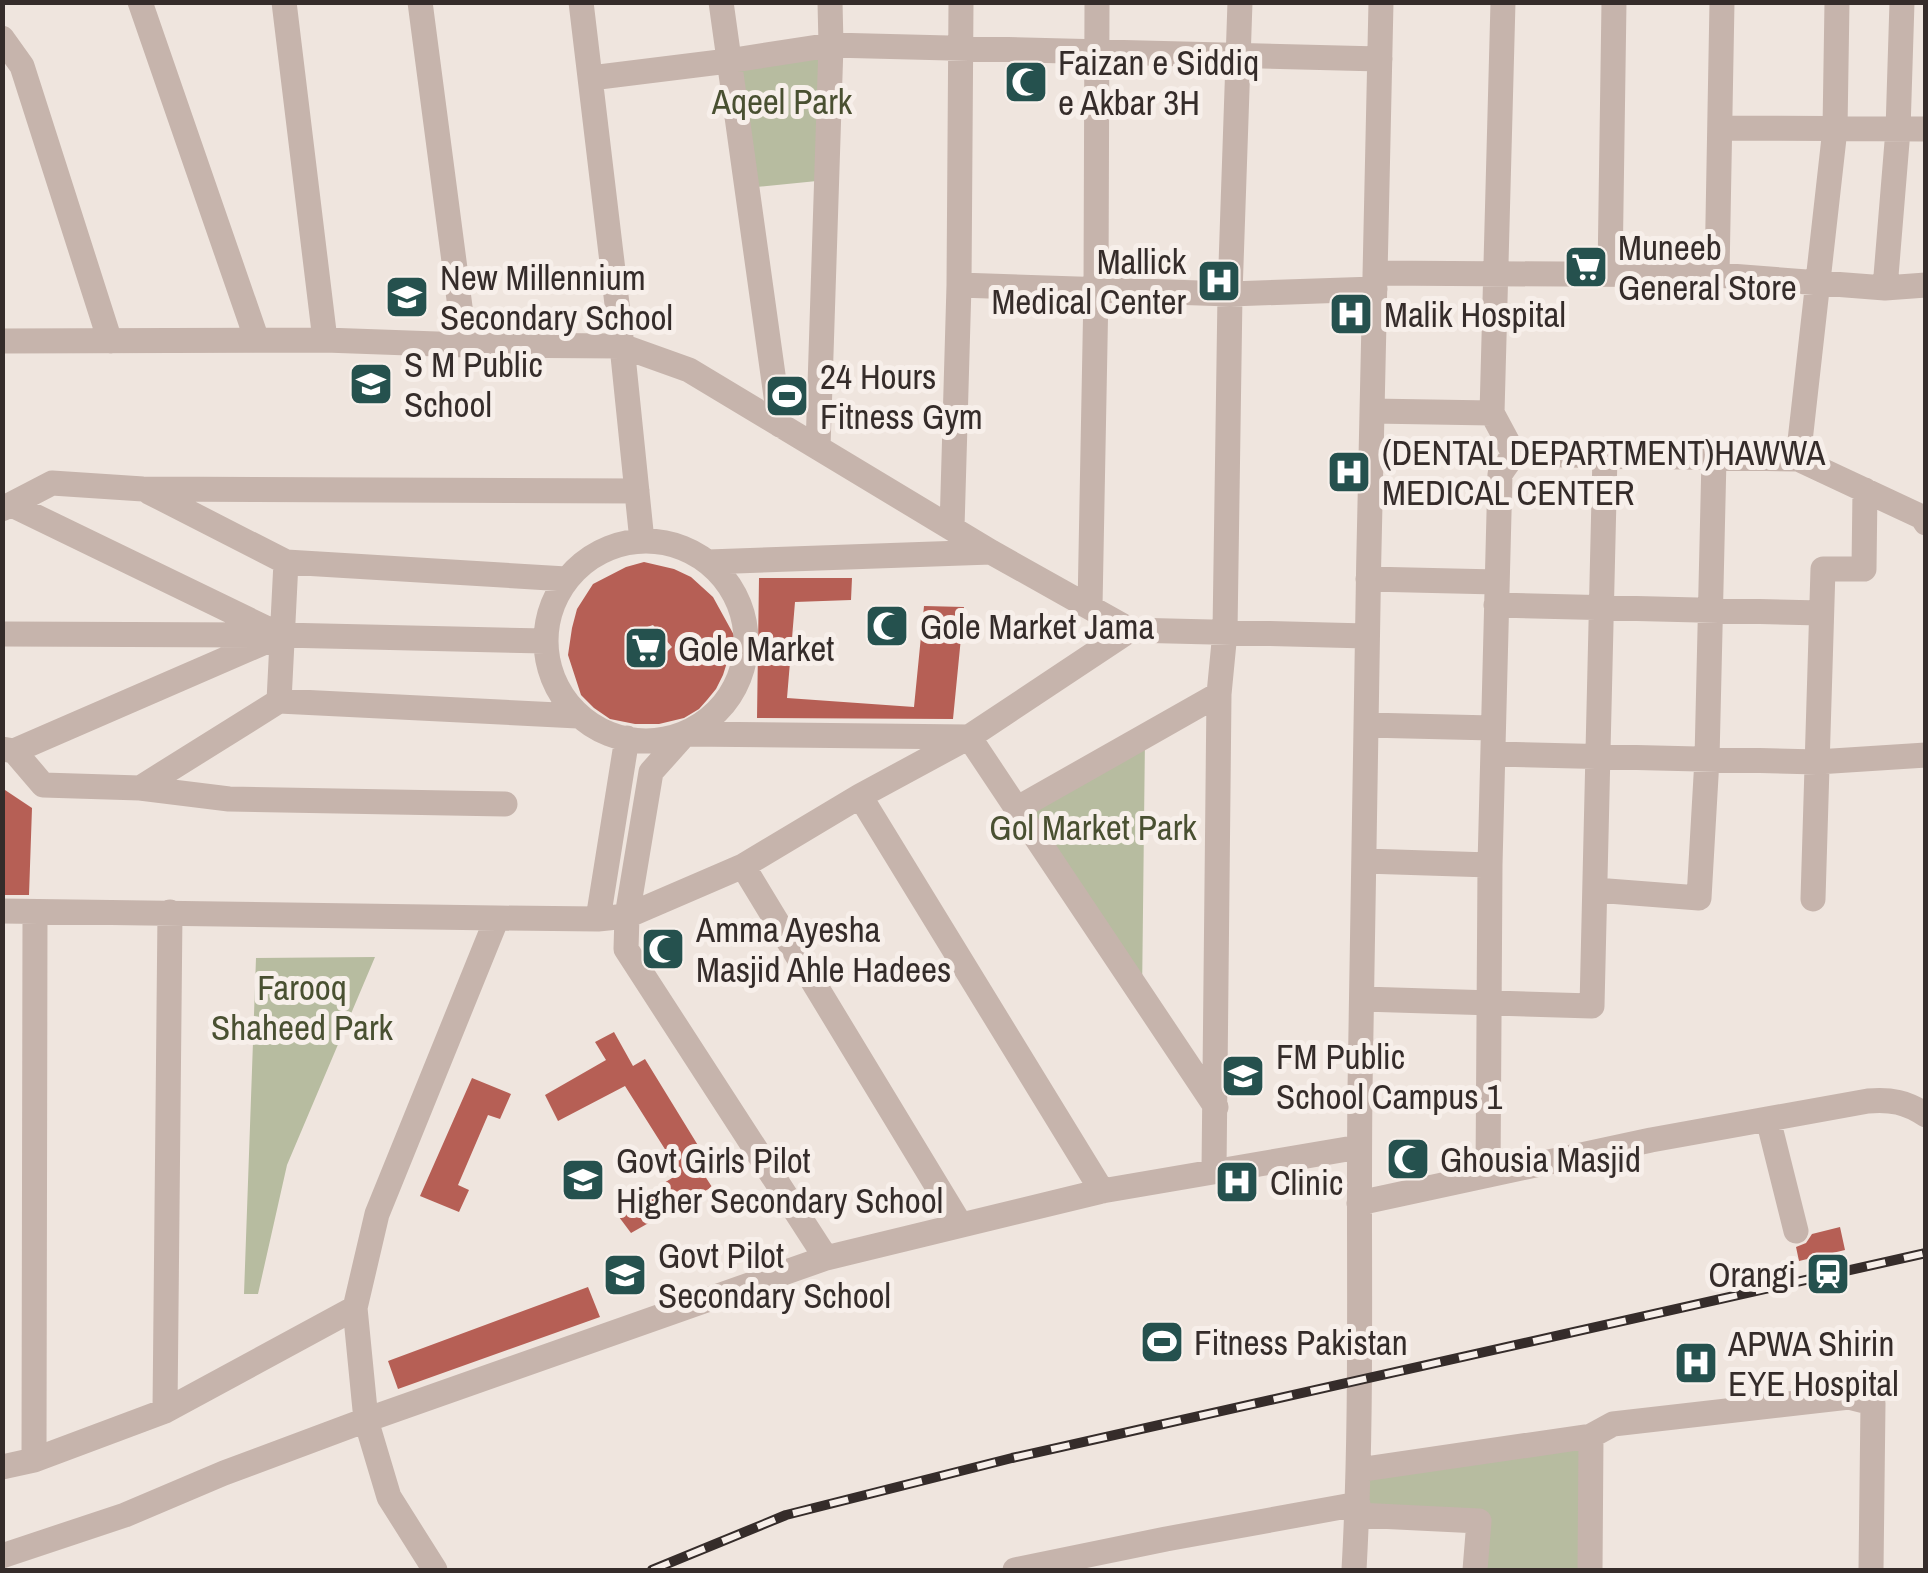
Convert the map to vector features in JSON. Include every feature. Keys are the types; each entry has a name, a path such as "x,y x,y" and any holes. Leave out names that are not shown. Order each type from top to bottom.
{"street":[{"path":"140,2 257,340"},
{"path":"284,2 325,340"},
{"path":"420,2 465,346"},
{"path":"581,2 642,541"},
{"path":"721,2 780,425"},
{"path":"818,448 830,2"},
{"path":"952,528 962,2"},
{"path":"1090,606 1097,2"},
{"path":"1214,1172 1219,694 1225,632 1230,294 1240,2"},
{"path":"1354,1570 1358,1509 1367,636 1381,2"},
{"path":"1502,2 1492,414 1514,454"},
{"path":"1610,274 1614,2"},
{"path":"1718,275 1722,2"},
{"path":"1798,460 1834,129 1837,2"},
{"path":"1885,288 1898,130 1902,2"},
{"path":"2,38 22,66 110,341"},
{"path":"591,78 831,45 1380,59"},
{"path":"1720,128 1926,130"},
{"path":"958,285 1230,294 1496,274 1718,275 1885,288 1926,285"},
{"path":"2,342 325,340 465,346 622,346 689,370 991,552 1130,630 1367,636"},
{"path":"1372,412 1492,414"},
{"path":"1514,454 1798,460 1922,517 1926,523"},
{"path":"1488,1175 1490,865 1500,474 1514,454"},
{"path":"1362,999 1592,1006 1606,455"},
{"path":"1595,890 1699,898 1707,760 1714,458"},
{"path":"7,507 52,483 143,489 637,490"},
{"path":"143,489 286,562 566,580"},
{"path":"1812,899 1823,568 1864,570 1865,490"},
{"path":"7,507 281,635"},
{"path":"826,1258 626,949 627,916 651,772 685,734 716,714 736,686 745,663 746,628 736,595 708,562 676,546 642,541 619,544 592,556 566,580 552,604 545,642 549,668 564,700 578,716 608,734 645,742 685,734 969,736"},
{"path":"708,562 991,552"},
{"path":"280,701 286,562"},
{"path":"1368,579 1602,607 1821,613"},
{"path":"34,1460 13,910 598,919 627,916 743,866 969,736 1130,630"},
{"path":"2,634 281,635 545,642"},
{"path":"281,635 8,750 42,785 140,788 229,798 505,804"},
{"path":"1018,808 1219,694"},
{"path":"140,788 280,701 578,716"},
{"path":"1366,725 1494,728"},
{"path":"969,736 1216,1107"},
{"path":"598,919 627,738"},
{"path":"1492,754 1817,762 1926,755"},
{"path":"860,796 1102,1191"},
{"path":"1364,861 1490,865"},
{"path":"743,866 960,1224"},
{"path":"165,1411 170,912"},
{"path":"434,1570 389,1497 366,1420 355,1308 378,1214 497,918"},
{"path":"1360,1203 1651,1140 1887,1099 1906,1103 1926,1115"},
{"path":"1768,1120 1796,1231"},
{"path":"2,1556 125,1515 366,1420 826,1258 1102,1191 1359,1147"},
{"path":"2,1467 34,1460 165,1411 355,1308"},
{"path":"1358,1470 1591,1436 1613,1424 1850,1397 1873,1404 1871,1570"},
{"path":"1590,1570 1591,1436"},
{"path":"1015,1570 1166,1539 1358,1509 1479,1521 1474,1570"}],"green space":[{"name":"Aqeel Park","path":"831,45 827,180 746,188 728,61"},
{"name":"Gol Market Park","path":"1145,737 1142,997 1018,808"},
{"name":"Farooq Shaheed Park","path":"375,957 287,1165 258,1294 244,1294 256,958"},
{"path":"1591,1436 1590,1570 1475,1570 1479,1521 1357,1515 1358,1470"}],"building":[{"path":"644,562 691,577 713,597 735,637 716,689 699,709 684,718 659,724 610,719 581,695 568,655 577,609 593,584","holes":["653,625 672,647 651,667 631,659 630,633"]},
{"path":"759,578 852,578 851,600 795,602 787,698 914,707 924,606 964,607 953,719 757,718"},
{"path":"2,788 32,808 29,895 2,895"},
{"path":"614,1032 633,1066 645,1059 710,1165 701,1170 712,1187 631,1233 616,1213 680,1173 625,1086 558,1121 545,1095 606,1060 595,1042"},
{"path":"472,1078 511,1094 500,1119 488,1115 458,1185 469,1190 459,1212 420,1196"},
{"path":"1840,1227 1845,1250 1799,1261 1796,1247 1806,1243 1812,1234"},
{"path":"588,1287 600,1317 398,1389 388,1361"}],"railway":[{"path":"652,1570 786,1515 1012,1458 1926,1253"}],"place":[{"name":"Faizan e Siddiq e Akbar 3H","path":"1026,82"},
{"name":"Muneeb General Store","path":"1586,267"},
{"name":"Mallick Medical Center","path":"1219,281"},
{"name":"New Millennium Secondary School","path":"407,297"},
{"name":"Malik Hospital","path":"1351,314"},
{"name":"S M Public School","path":"371,384"},
{"name":"24 Hours Fitness Gym","path":"787,396"},
{"name":"(DENTAL DEPARTMENT)HAWWA MEDICAL CENTER","path":"1349,472"},
{"name":"Gole Market Jama","path":"887,626"},
{"name":"Gole Market","path":"646,648"},
{"name":"Amma Ayesha Masjid Ahle Hadees","path":"663,949"},
{"name":"FM Public School Campus 1","path":"1243,1076"},
{"name":"Ghousia Masjid","path":"1408,1159"},
{"name":"Govt Girls Pilot Higher Secondary School","path":"583,1180"},
{"name":"Clinic","path":"1237,1182"},
{"name":"Orangi","path":"1828,1274"},
{"name":"Govt Pilot Secondary School","path":"625,1275"},
{"name":"Fitness Pakistan","path":"1162,1342"},
{"name":"APWA Shirin EYE Hospital","path":"1696,1363"}]}
